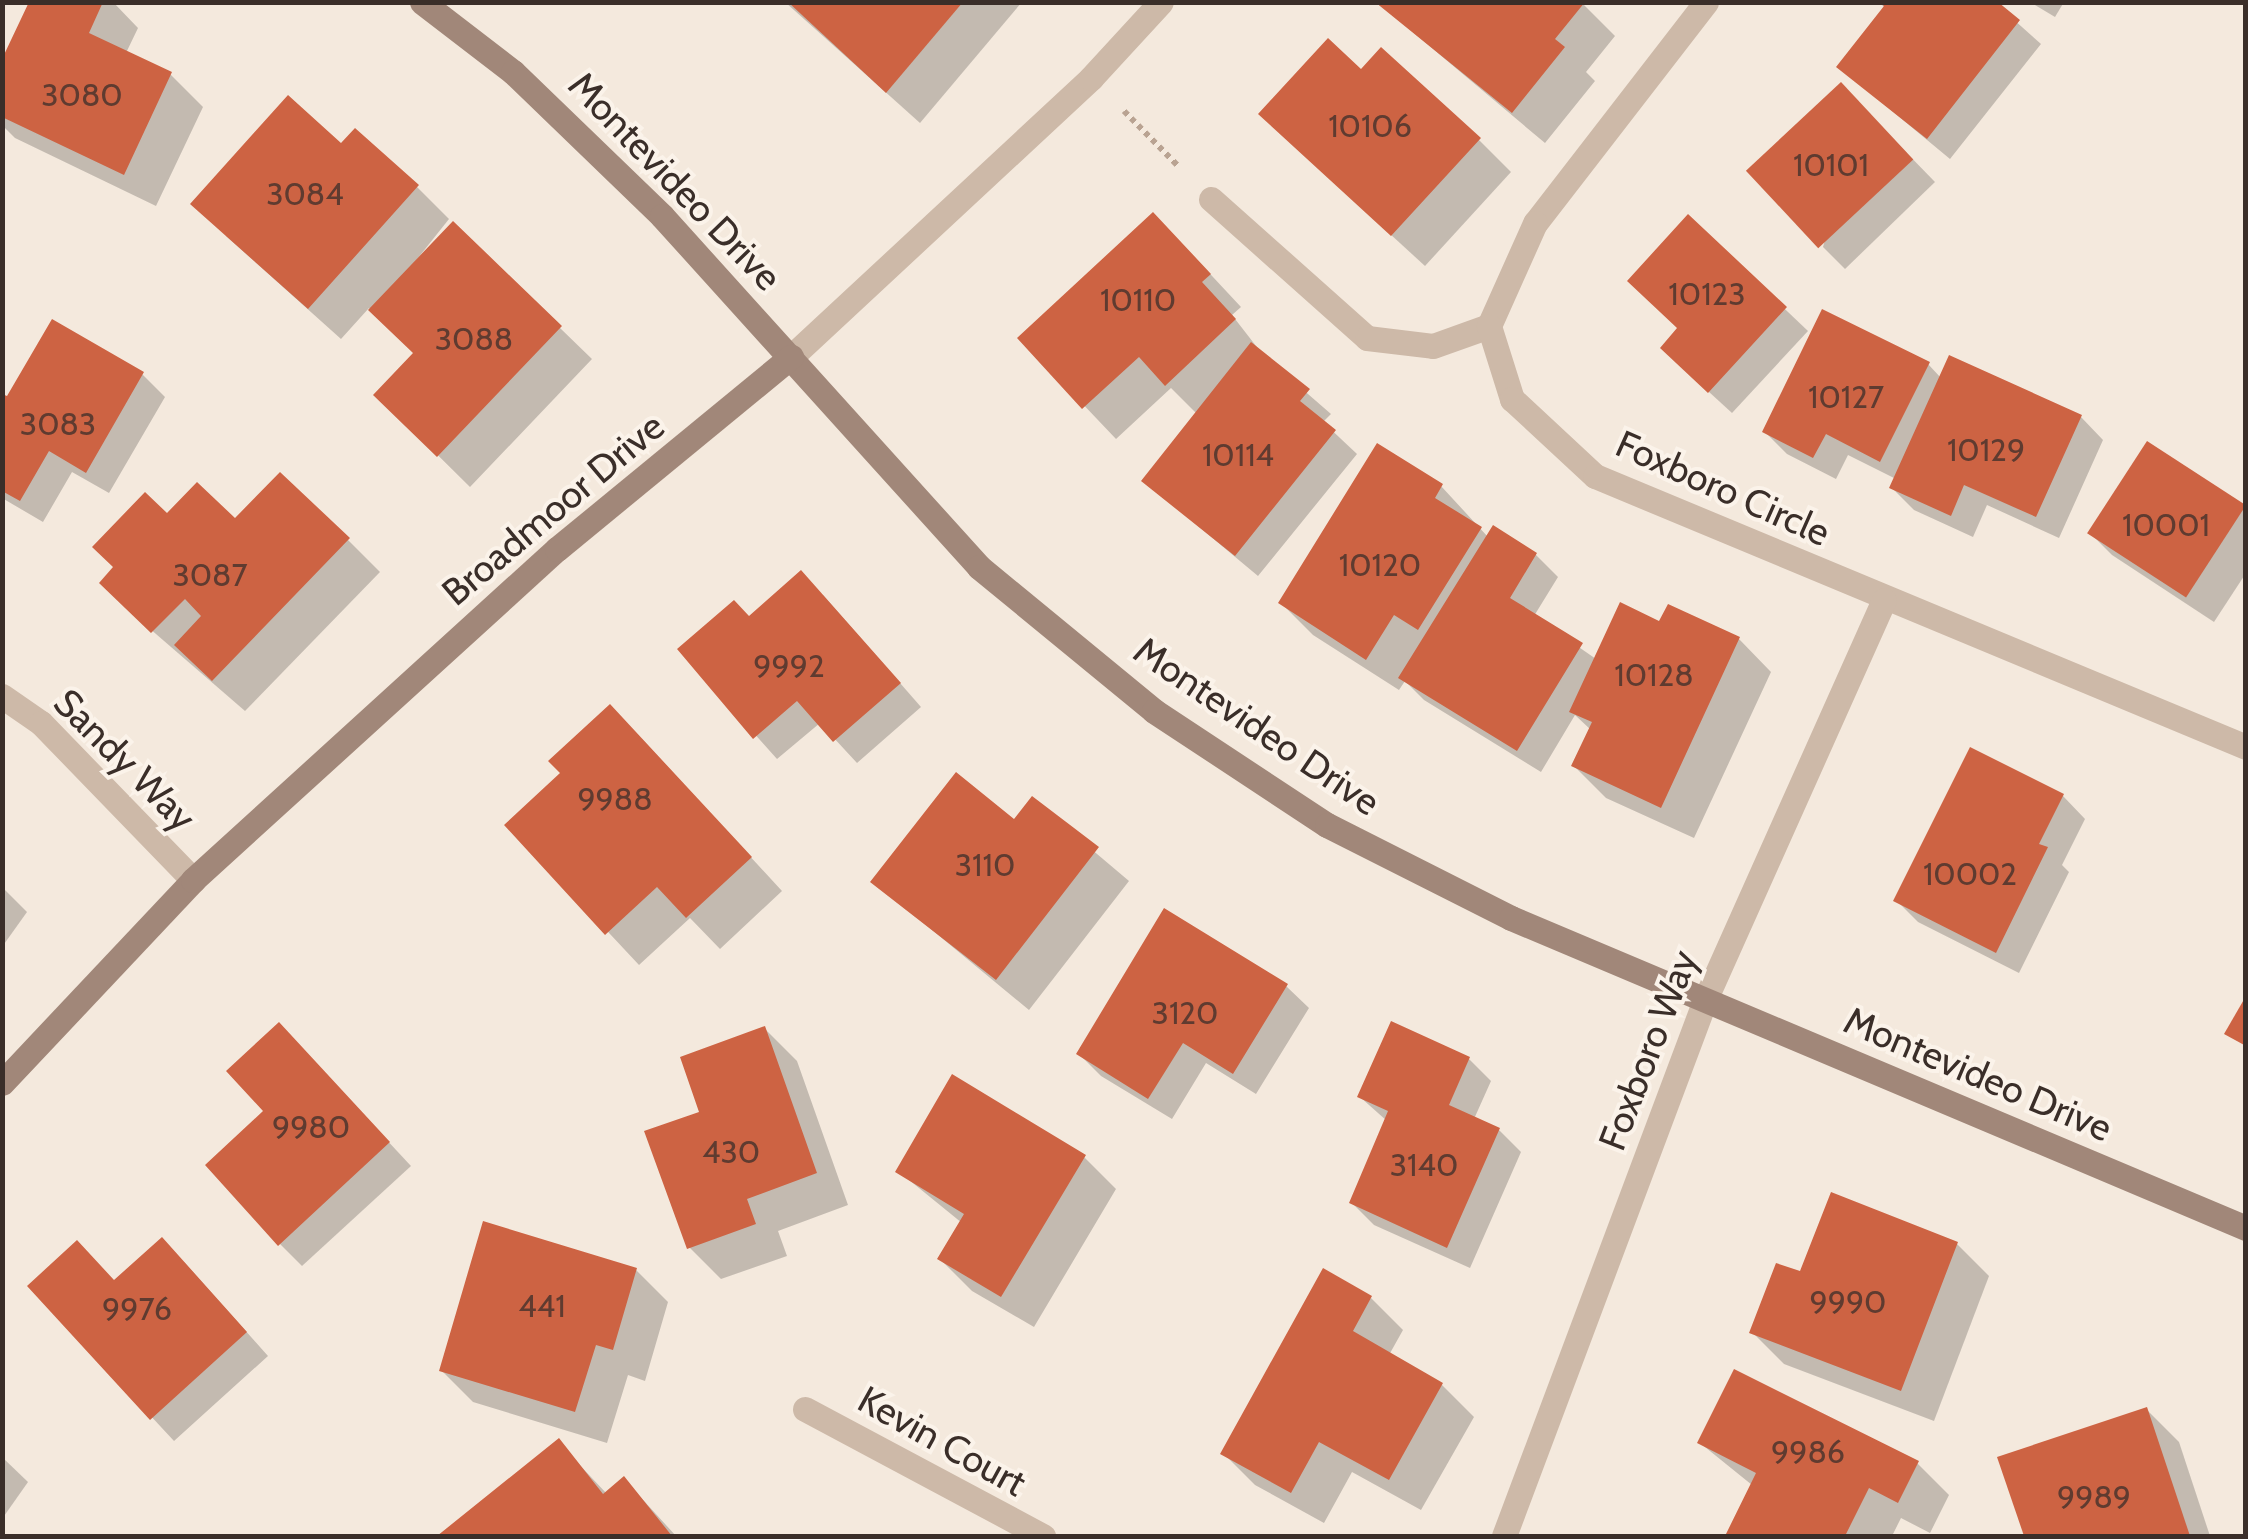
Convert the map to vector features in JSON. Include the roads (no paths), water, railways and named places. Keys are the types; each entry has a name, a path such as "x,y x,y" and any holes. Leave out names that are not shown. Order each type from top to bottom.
{"street":[{"name":"Montevideo Drive","path":"422,2 513,72 586,140 791,357 979,567 1154,711 1328,825 1511,918 2246,1228"},
{"name":"Broadmoor Drive","path":"2,1083 192,880 557,549 791,357 1092,78 1162,2"},
{"path":"1211,199 1367,338 1433,346 1489,326 1535,223 1706,2"},
{"name":"Foxboro Circle","path":"1489,326 1512,400 1594,476 1884,600 2246,747"},
{"name":"Foxboro Way","path":"1504,1536 1705,1000 1884,600"},
{"name":"Sandy Way","path":"2,696 41,723 192,880"},
{"name":"Kevin Court","path":"805,1409 1044,1536"}]}
